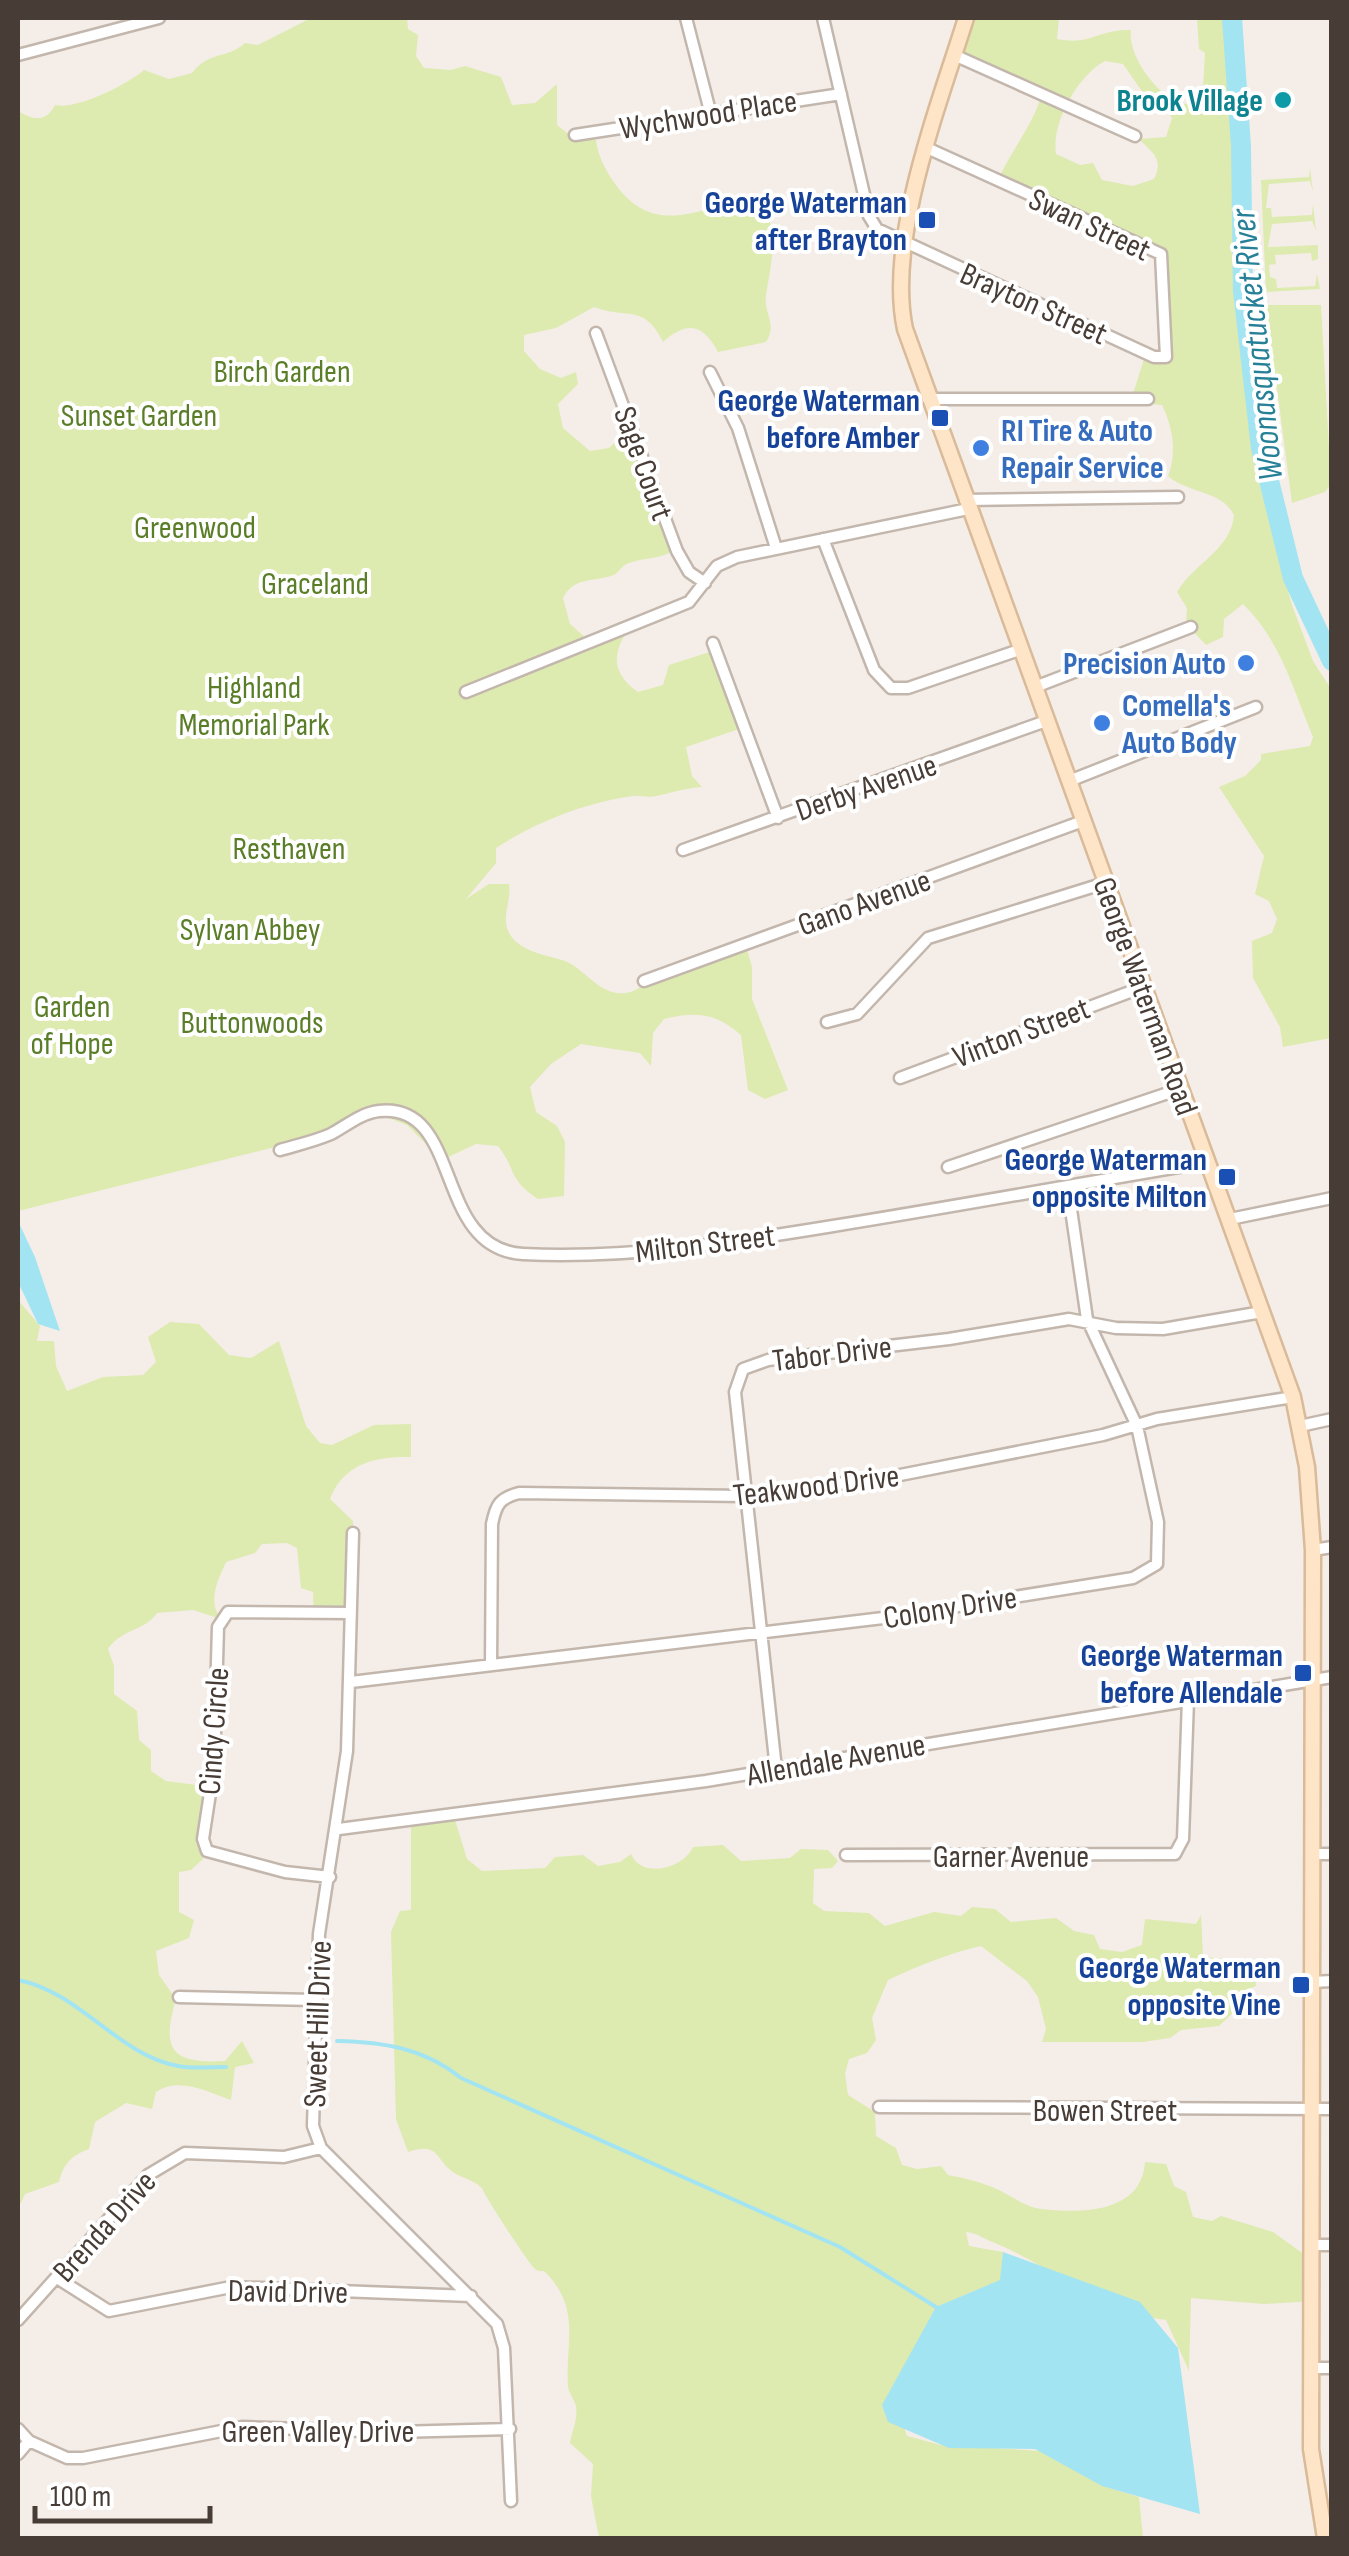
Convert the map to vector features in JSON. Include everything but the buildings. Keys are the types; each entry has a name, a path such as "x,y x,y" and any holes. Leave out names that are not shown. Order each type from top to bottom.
{"main road":[{"name":"George Waterman Road","path":"966,18 902,244 901,311 927,398 1230,1219 1300,1426 1313,1550 1312,2450 1325,2496 1326,2538"}],"street":[{"path":"18,55 159,18"},
{"path":"686,18 711,115"},
{"path":"823,18 870,216 877,229 902,244"},
{"path":"954,55 1135,136"},
{"name":"Wychwood Place","path":"574,135 841,94"},
{"name":"Swan Street","path":"927,148 1162,254 1166,357"},
{"name":"Brayton Street","path":"902,244 1154,356 1166,357"},
{"name":"Sage Court","path":"596,333 677,550 689,572 704,583"},
{"path":"710,372 738,428 776,548"},
{"path":"927,398 1148,398"},
{"path":"466,692 661,615 688,602 717,566 776,548 967,504 1178,497"},
{"path":"823,539 874,670 892,688 908,688 1019,650"},
{"path":"1034,687 1192,627"},
{"path":"713,643 778,818"},
{"path":"1070,781 1256,707"},
{"name":"Derby Avenue","path":"684,850 1046,720"},
{"name":"Gano Avenue","path":"644,981 1082,821"},
{"path":"827,1022 857,1014 928,938 1105,883"},
{"name":"Vinton Street","path":"900,1078 1143,987"},
{"path":"948,1167 1180,1088"},
{"name":"Milton Street","path":"280,1150 329,1134 368,1113 390,1111 406,1116 428,1134 474,1233 483,1242 516,1254 664,1252 717,1247 1208,1162"},
{"name":"Colony Drive","path":"351,1682 883,1618 1145,1574 1157,1564 1160,1540 1136,1426 1087,1319 1068,1189"},
{"path":"1230,1219 1332,1198"},
{"name":"Tabor Drive","path":"776,1770 735,1382 750,1364 1087,1319 1116,1328 1163,1329 1262,1312"},
{"name":"Teakwood Drive","path":"490,1665 492,1524 498,1502 506,1496 520,1492 745,1496 890,1477 1292,1397"},
{"path":"1300,1426 1332,1419"},
{"name":"Sweet Hill Drive","path":"353,1533 351,1682 338,1829 315,2000 313,2126 321,2148 492,2316 501,2335 512,2500"},
{"path":"1313,1550 1332,1547"},
{"name":"Cindy Circle","path":"330,1877 285,1872 208,1851 203,1839 214,1767 218,1627 228,1612 350,1613"},
{"name":"Allendale Avenue","path":"338,1829 776,1770 1332,1677"},
{"name":"Garner Avenue","path":"846,1855 1175,1854 1183,1839 1188,1700"},
{"path":"1312,1854 1332,1854"},
{"path":"1312,1982 1332,1982"},
{"path":"179,1997 315,2000"},
{"name":"Bowen Street","path":"879,2106 1332,2109"},
{"name":"Brenda Drive","path":"18,2320 148,2175 170,2158 185,2153 284,2158 321,2148"},
{"path":"1312,2245 1332,2245"},
{"name":"David Drive","path":"57,2278 109,2311 231,2288 471,2296"},
{"path":"1312,2368 1332,2368"},
{"name":"Green Valley Drive","path":"29,2441 67,2458 84,2458 242,2426 396,2432 510,2428"},
{"path":"18,2429 29,2441 18,2454"}],"green space":[{"path":"311,18 407,18 408,29 418,35 416,56 424,68 451,70 465,66 501,77 512,105 535,103 557,84 557,125 576,140 596,140 604,166 619,189 651,213 685,214 759,199 766,211 773,246 766,301 771,330 766,342 718,352 701,331 688,328 663,342 642,317 594,307 556,328 524,335 524,351 540,369 561,378 576,372 578,384 558,404 563,428 590,451 609,448 629,429 674,550 629,563 616,574 572,587 563,598 570,624 587,639 626,633 618,650 617,665 624,679 638,692 663,685 669,665 716,650 742,728 686,747 692,776 702,787 653,797 615,799 527,830 496,848 496,863 466,899 489,884 509,884 506,923 516,942 572,964 603,988 617,993 632,991 746,946 752,967 752,999 788,1090 765,1099 748,1090 741,1035 714,1018 675,1016 664,1019 653,1033 651,1066 640,1053 581,1044 551,1064 530,1087 536,1112 557,1126 565,1142 564,1196 538,1199 528,1192 498,1146 476,1144 442,1160 407,1125 378,1114 295,1142 18,1211 18,111 34,118 43,117 55,105 75,104 101,95 144,70 169,79 192,73 212,58 245,43 258,45"},
{"path":"965,18 1059,18 1057,39 1069,41 1131,30 1138,61 1152,82 1178,102 1202,105 1205,53 1199,49 1197,18 1227,18 1240,136 1238,322 1256,471 1292,605 1313,661 1331,689 1331,1038 1283,1047 1280,1027 1253,978 1252,941 1272,933 1277,919 1269,901 1255,894 1264,856 1219,787 1245,776 1261,760 1261,754 1310,746 1313,737 1277,650 1243,604 1224,619 1223,637 1206,645 1186,624 1187,608 1177,592 1226,538 1234,515 1213,496 1168,476 1172,440 1162,405 1138,403 1132,397 1145,356 1164,360 1160,258 998,180 1040,100 956,60","holes":["1105,61 1123,64 1150,103 1172,118 1166,137 1139,139 1156,157 1158,166 1154,179 1133,186 1102,180 1093,163 1080,165 1056,154 1058,128 1076,88"]},
{"path":"1310,168 1313,192 1310,181 1269,184 1266,208 1271,208 1272,217 1312,215 1313,204 1316,230 1312,221 1272,224 1268,247 1318,245 1318,259 1312,261 1311,253 1275,255 1276,264 1269,265 1277,288 1315,286 1317,274 1320,289 1266,292 1261,180 1309,177"},
{"path":"1266,305 1321,305 1331,484 1325,492 1292,503"},
{"path":"18,1300 40,1326 37,1341 54,1341 56,1366 67,1391 103,1377 143,1375 156,1362 148,1337 170,1322 199,1324 229,1355 251,1358 279,1341 306,1426 320,1443 332,1445 374,1425 411,1424 411,1457 385,1458 352,1470 330,1499 353,1521 350,1618 314,1618 313,1592 301,1588 297,1548 287,1543 262,1544 255,1553 226,1562 214,1598 221,1619 193,1610 157,1613 119,1637 108,1649 114,1666 114,1694 137,1711 139,1740 151,1750 151,1771 166,1781 212,1787 203,1859 191,1870 179,1872 179,1912 194,1920 189,1938 156,1951 159,1975 176,1999 171,2042 182,2056 192,2060 225,2061 242,2041 254,2063 235,2067 231,2100 174,2085 156,2092 152,2109 126,2103 95,2122 89,2149 69,2161 59,2182 25,2194 18,2209"},
{"path":"455,1820 467,1859 482,1871 545,1868 555,1857 583,1855 598,1866 620,1862 631,1854 644,1867 663,1868 681,1861 693,1847 723,1845 741,1861 790,1858 801,1849 828,1850 838,1861 832,1868 814,1869 813,1903 824,1911 869,1913 885,1926 934,1912 961,1916 972,1907 995,1909 1011,1922 1056,1918 1074,1931 1094,1935 1100,1949 1122,1952 1142,1945 1145,1919 1196,1924 1201,1915 1203,1957 1242,1960 1254,1968 1256,1986 1243,1991 1238,2008 1219,2026 1181,2030 1170,2038 1143,2042 1042,2042 1046,2029 1038,1997 1027,1981 981,1946 969,1949 888,1980 872,2018 876,2040 867,2053 849,2059 845,2074 848,2095 875,2112 876,2136 896,2148 902,2165 917,2169 941,2166 948,2175 986,2185 1035,2208 1075,2211 1122,2200 1134,2191 1145,2162 1166,2164 1174,2186 1186,2192 1193,2217 1212,2221 1221,2216 1273,2232 1312,2260 1312,2301 1264,2304 1191,2298 1189,2371 1166,2320 1121,2309 1016,2253 966,2232 969,2246 1003,2252 1001,2280 960,2297 901,2418 907,2436 941,2445 1041,2451 1106,2487 1139,2497 1143,2538 599,2538 591,2496 593,2464 570,2443 576,2411 568,2385 569,2328 565,2302 546,2273 530,2264 482,2188 451,2171 433,2151 408,2152 396,2119 391,1932 400,1911 411,1910 411,1826"}],"water":[{"path":"18,1221 35,1257 60,1331 38,1324 18,1282"},
{"path":"1003,2252 1140,2302 1178,2348 1200,2514 1102,2486 1035,2449 949,2448 888,2422 882,2405 936,2307 1000,2280"}],"waterway":[{"name":"Woonasquatucket River","path":"1232,18 1241,146 1243,291 1261,448 1293,578 1332,661"},
{"path":"18,1980 61,1997 156,2060 184,2067 226,2067"},
{"path":"337,2041 387,2045 418,2053 461,2078 840,2247 936,2307"}],"place":[{"name":"Brook Village","path":"1283,100"},
{"name":"George Waterman after Brayton","path":"927,220"},
{"name":"George Waterman before Amber","path":"940,418"},
{"name":"RI Tire & Auto Repair Service","path":"981,448"},
{"name":"Precision Auto","path":"1246,663"},
{"name":"Comella's Auto Body","path":"1102,723"},
{"name":"George Waterman opposite Milton","path":"1227,1177"},
{"name":"George Waterman before Allendale","path":"1303,1673"},
{"name":"George Waterman opposite Vine","path":"1301,1985"}],"park label":[{"name":"Birch Garden","path":"282,371"},
{"name":"Sunset Garden","path":"139,415"},
{"name":"Greenwood","path":"195,527"},
{"name":"Graceland","path":"315,583"},
{"name":"Highland Memorial Park","path":"254,706"},
{"name":"Resthaven","path":"289,848"},
{"name":"Sylvan Abbey","path":"250,929"},
{"name":"Buttonwoods","path":"252,1022"},
{"name":"Garden of Hope","path":"72,1024"}]}
